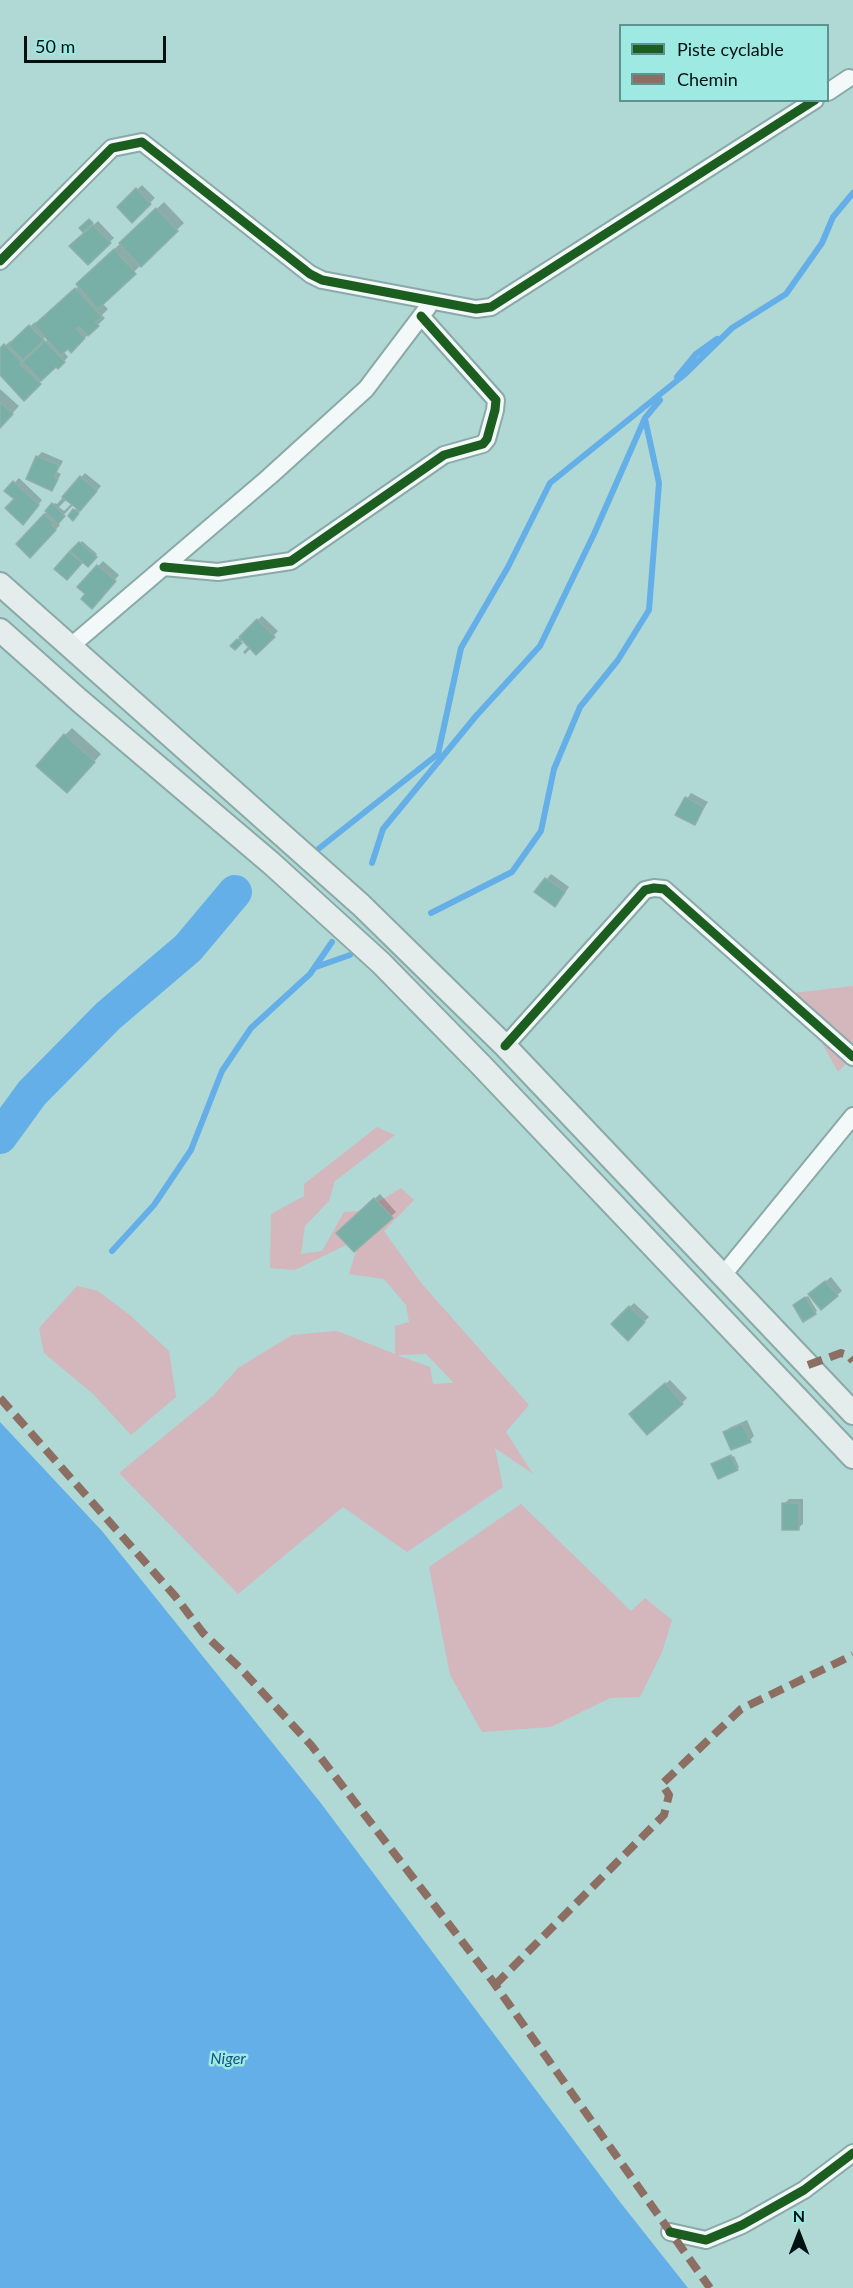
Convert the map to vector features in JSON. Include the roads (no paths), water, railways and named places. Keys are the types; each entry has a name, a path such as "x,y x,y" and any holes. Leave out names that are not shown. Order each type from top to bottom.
{"main road":[{"path":"0,584 361,905 503,1044 853,1413"},
{"path":"0,630 271,863 381,963 480,1064 853,1457"},
{"path":"80,701 101,676"},
{"path":"480,1064 503,1044"},
{"path":"597,1187 620,1166"}],"street":[{"path":"829,91 849,78"},
{"path":"0,261 112,148 142,142 310,274 322,280 476,309 491,307 812,102"},
{"path":"71,646 366,389 433,300"},
{"path":"164,567 218,572 291,561 444,455 483,444 487,440 496,400 421,316"},
{"path":"503,1044 645,890 654,888 664,889 853,1057"},
{"path":"723,1275 853,1116"},
{"path":"670,2232 706,2240 742,2225 804,2190 853,2153"}],"water":[{"name":"Niger","path":"0,1422 102,1531 320,1802 620,2202 688,2288 0,2288"}],"waterway":[{"path":"312,854 438,754 461,648 508,567 550,483 684,375 732,328 786,294 822,243 833,217 853,193"},
{"path":"677,377 696,354 717,339"},
{"path":"372,863 383,829 476,716 540,646 594,534 645,418 660,400"},
{"path":"431,913 512,872 541,831 554,769 580,707 618,660 649,610 659,483 645,419"},
{"path":"0,1137 32,1093 108,1016 188,948 235,892"},
{"path":"112,1251 154,1205 191,1150 222,1071 251,1028 310,974 332,942"},
{"path":"316,967 350,955"}]}
